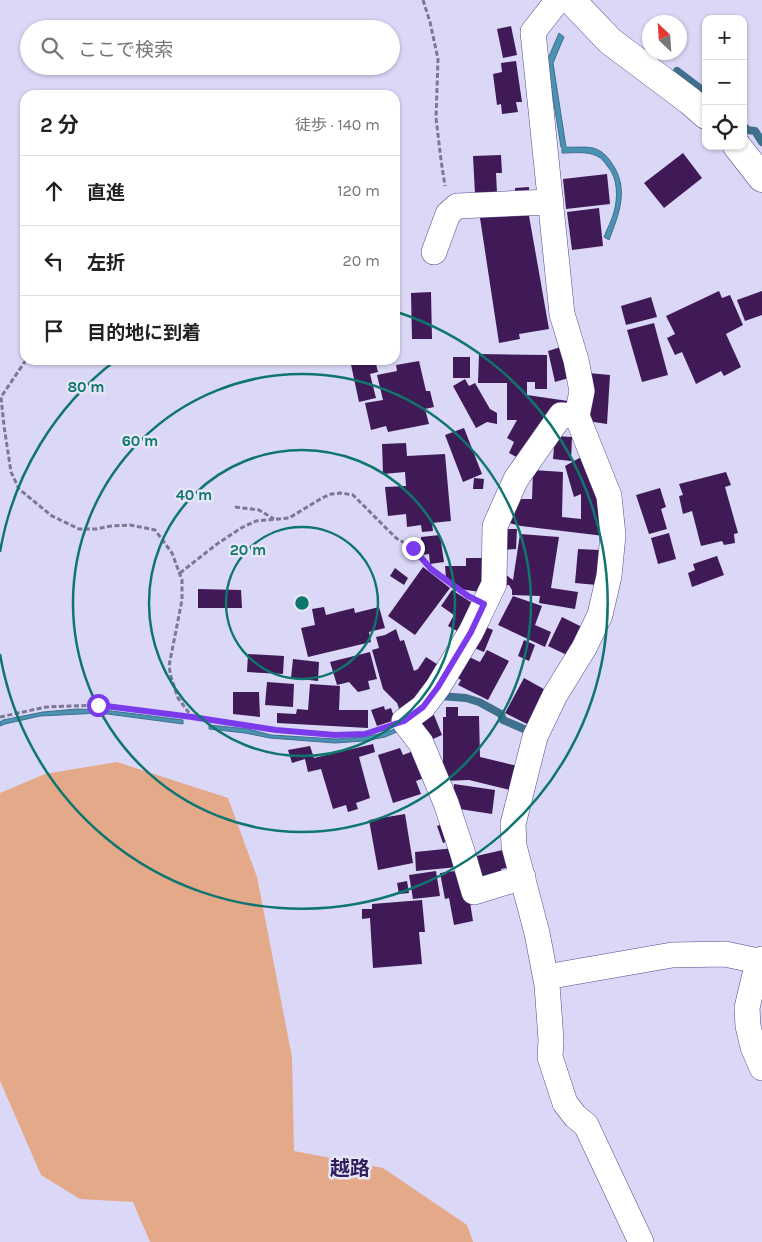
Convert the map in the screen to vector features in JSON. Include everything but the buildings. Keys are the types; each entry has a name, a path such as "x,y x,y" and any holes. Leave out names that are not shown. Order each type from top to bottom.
{"main road":[{"path":"571,0 610,41 702,112"},
{"path":"740,150 762,178"}],"street":[{"path":"558,0 533,32 562,314 576,360 582,391 577,416 609,496 613,535 609,576 600,615 584,648 555,696 535,737 513,824 514,846 537,933 546,977 551,1040 550,1057 565,1103 575,1116 586,1125 641,1242"},
{"path":"434,252 448,214 457,206 551,202"},
{"path":"522,877 474,892 446,803 421,743 404,721 423,707 438,687 471,632 494,584 495,526 516,479 561,416 577,416"},
{"path":"546,977 672,955 725,954 760,960 747,1008 747,1017 753,1047 762,1068"}],"path":[{"path":"423,0 438,59 436,118 441,160 452,211"},
{"path":"23,365 1,397 12,472 19,489 52,516 79,529 130,525 156,530 172,553 182,580 182,600 169,666 178,698 192,717"},
{"path":"180,573 216,544 240,528 256,521 289,518 331,494 353,495 396,538 413,548 431,569 468,596 484,604"},
{"path":"236,507 259,510 274,520"},
{"path":"0,717 46,707 98,705 276,730 335,735 365,734 404,721"}],"shaded area":[{"path":"117,762 228,798 257,877 292,1057 294,1151 383,1168 467,1225 473,1242 150,1242 133,1202 80,1199 41,1175 0,1081 0,793 45,774"}],"water":[{"path":"559,33 564,37 553,63 566,147 590,147 606,155 617,172 620,182 621,201 609,240 604,237 615,206 614,177 602,159 593,154 562,153 547,61"},
{"path":"77,709 104,710 183,720 183,724 100,713 40,716 0,726 0,722 3,720 43,712"},
{"path":"209,725 248,729 271,735 336,739 384,733 402,726 404,729 385,737 335,743 270,738 209,729"}],"waterway":[{"path":"677,71 702,90"},
{"path":"747,130 755,131 762,142"},
{"path":"440,696 466,698 479,702 501,714 503,720 531,732"}],"district":[{"name":"越路","path":"350,1168"}],"route":[{"path":"98,705 276,730 335,735 365,734 404,721 423,707 438,687 471,632 484,604 450,584 431,569 413,548"}]}
